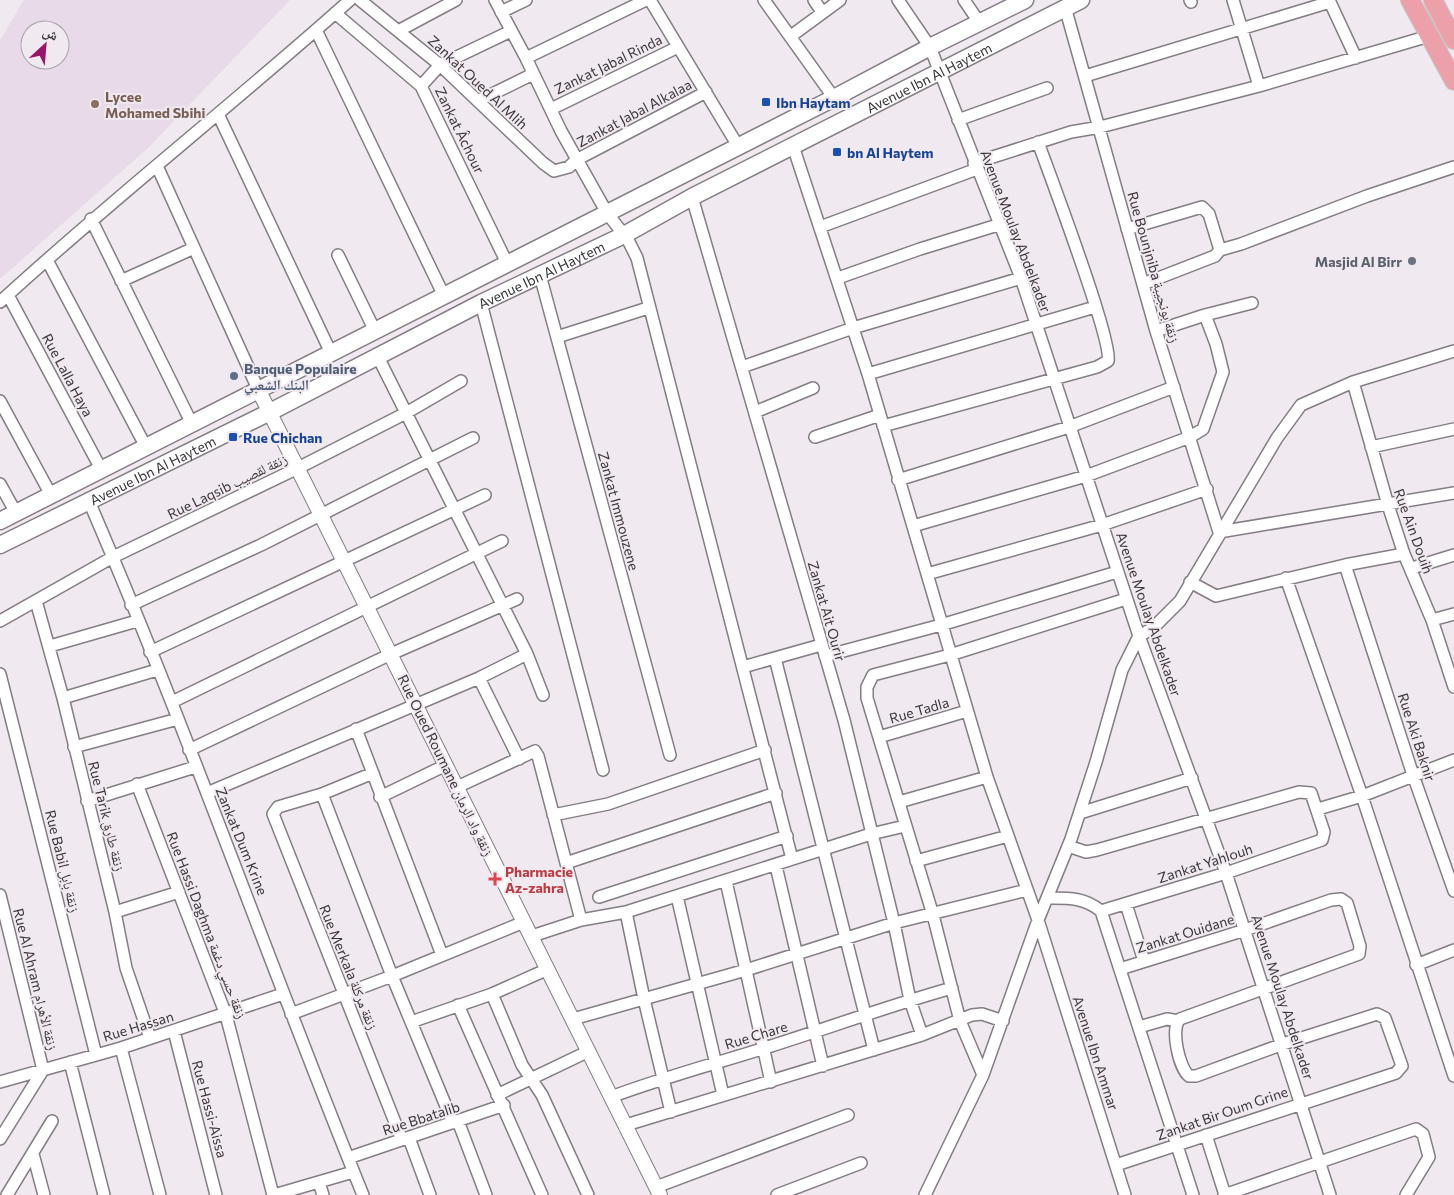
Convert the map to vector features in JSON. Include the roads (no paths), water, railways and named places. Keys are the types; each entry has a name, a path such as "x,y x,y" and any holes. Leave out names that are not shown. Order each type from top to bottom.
{"main road":[{"name":"Avenue Ibn Al Haytem","path":"0,521 834,98 930,46 1025,0"},
{"name":"Avenue Ibn Al Haytem","path":"0,545 88,499 270,412 481,304 624,235 793,146 1081,0"},
{"path":"1410,0 1454,81"},
{"path":"1433,0 1454,40"}],"street":[{"path":"4,298 91,219 157,166 350,0"},
{"name":"Zankat Oued Al Mlih","path":"360,0 440,65 554,171 563,170 576,160"},
{"path":"398,31 456,0"},
{"path":"495,0 576,160 607,213 631,245 638,263 648,308 744,667 792,859"},
{"path":"501,12 526,0"},
{"path":"526,58 648,0 738,146"},
{"path":"764,0 834,98"},
{"path":"814,0 822,12"},
{"path":"791,36 840,0"},
{"name":"Avenue Moulay Abdelkader","path":"898,0 930,46 975,166 1001,224 1021,278 1126,599 1226,873 1302,1103 1330,1195"},
{"path":"964,0 979,22"},
{"path":"1233,0 1240,29 1259,86"},
{"path":"1085,76 1330,1 1356,58"},
{"name":"Rue Bounjniba زنقة بونجيبة","path":"1065,8 1156,331 1219,532"},
{"name":"Zankat Âchour","path":"335,13 421,86 507,263"},
{"path":"316,30 444,296"},
{"path":"421,86 440,65 511,31"},
{"path":"820,227 1038,142 1071,132 1100,127 1259,86 1429,36"},
{"name":"Zankat Jabal Rinda","path":"551,109 678,47"},
{"path":"478,101 533,74"},
{"path":"958,120 1047,88"},
{"name":"Zankat Jabal Alkalaa","path":"576,160 706,92"},
{"path":"218,114 331,353"},
{"path":"815,438 1097,367 1108,361 1108,352 1095,307 1038,142"},
{"name":"Avenue Ibn Ammar","path":"793,146 868,374 987,777 1038,920 1125,1195"},
{"path":"157,166 258,389"},
{"path":"1220,250 1367,196 1454,167"},
{"name":"Zankat Ait Ourir","path":"692,198 844,720 894,923 910,1000 922,1035"},
{"path":"1127,229 1202,207 1209,214 1220,250 1219,254 1215,256 1143,284"},
{"path":"91,219 192,424"},
{"path":"838,278 920,249 1001,224"},
{"path":"122,281 194,248"},
{"path":"338,255 375,331"},
{"path":"47,260 146,447"},
{"name":"Zankat Immouzene","path":"540,275 670,755"},
{"path":"742,367 852,328 1021,278"},
{"name":"Rue Lalla Haya","path":"4,298 102,469"},
{"path":"481,304 603,770"},
{"path":"1156,331 1205,315 1252,304"},
{"path":"868,374 1095,307"},
{"path":"557,337 648,308"},
{"path":"913,526 1086,476 1190,436 1203,429 1223,372 1216,344 1205,315"},
{"path":"930,1193 983,1075 1038,920 1080,813 1122,670 1139,636 1153,628 1180,601 1219,532 1277,438 1298,408 1305,402 1353,382 1454,351"},
{"path":"378,357 527,654 543,695"},
{"name":"Rue Laqsib زنقة لقصيب","path":"0,620 113,557 298,468 406,413 461,381"},
{"name":"Rue Ain Douih","path":"1353,382 1388,506 1404,554 1412,568 1453,681"},
{"path":"898,480 1069,427 1174,387"},
{"path":"755,412 813,388"},
{"name":"Rue Oued Roumane زنقة واد الرمان","path":"258,389 658,1191"},
{"path":"0,400 51,495"},
{"path":"1371,447 1454,429"},
{"path":"132,605 322,515 473,438"},
{"path":"0,484 16,513"},
{"path":"927,574 1102,525 1207,489"},
{"path":"1219,532 1454,494"},
{"path":"150,652 485,495"},
{"name":"Zankat Dum Krine","path":"88,499 157,670 172,702 290,1014 362,1195"},
{"path":"172,702 502,541"},
{"path":"1190,582 1216,596 1286,578 1404,554"},
{"path":"1412,568 1454,556"},
{"name":"Rue Aki Baknir","path":"1345,565 1413,775 1454,891"},
{"path":"744,667 774,658 823,650 941,625 1117,572"},
{"path":"1286,578 1362,796 1454,1076"},
{"path":"983,1075 960,1021 933,915 867,698 867,687 871,677 950,655 1126,599"},
{"path":"189,750 391,654 517,600"},
{"name":"Rue Tarik زنقة طارق","path":"36,601 63,698 115,912 128,978 150,1038"},
{"path":"1432,620 1454,614"},
{"path":"50,646 137,621"},
{"path":"207,793 479,678 527,654"},
{"path":"774,658 874,1050"},
{"path":"63,698 157,670"},
{"name":"Rue Babil زنقة بابل","path":"0,674 96,1054"},
{"path":"479,678 519,759"},
{"name":"Rue Tadla","path":"880,737 967,711"},
{"path":"74,747 178,719"},
{"path":"356,729 380,797 442,956"},
{"path":"553,815 608,804 765,750"},
{"path":"457,787 519,759 532,751 537,753 581,920"},
{"path":"1068,846 1086,852 1097,850 1304,791 1311,793 1318,809 1362,796 1454,760"},
{"path":"380,797 446,765"},
{"path":"87,801 195,766"},
{"path":"373,773 322,794 392,976 486,1195"},
{"path":"899,802 987,777"},
{"path":"1080,813 1192,778"},
{"name":"Rue Hassi Daghma زنقة حسي دغمة","path":"137,784 226,1015 273,1195"},
{"path":"566,863 776,793"},
{"name":"Rue Merkala زنقة مركلة","path":"322,794 278,807 274,812 274,818 343,995 430,1195"},
{"name":"Zankat Yahlouh","path":"1101,911 1226,873 1318,841 1325,835 1318,809"},
{"path":"532,936 581,920 626,912 872,834 905,826"},
{"path":"599,897 787,836"},
{"path":"916,861 1008,836"},
{"path":"776,866 823,1066"},
{"path":"726,881 772,1082"},
{"path":"573,1019 746,970 894,923 933,915 1027,890"},
{"path":"115,912 179,892"},
{"name":"Rue Al Ahram زنقة الأهرام","path":"0,895 43,1070"},
{"path":"677,896 714,1063 723,1095"},
{"path":"1047,898 1076,898 1091,902 1101,911 1193,1195"},
{"name":"Zankat Ouidane","path":"1120,969 1245,930 1331,900 1341,899 1347,903 1360,946 1360,951 1356,956 1263,988"},
{"path":"1126,904 1144,961"},
{"path":"626,912 644,999 671,1112"},
{"path":"290,1014 392,976 524,922"},
{"path":"1416,965 1454,950"},
{"path":"411,1022 492,994 548,969"},
{"name":"Rue Chare","path":"612,1097 663,1077 764,1048 952,988"},
{"path":"1139,1027 1167,1020 1178,1021 1263,988"},
{"name":"Rue Hassan","path":"0,1082 121,1048 226,1015 283,994"},
{"path":"492,994 522,1065 532,1080 588,1195"},
{"path":"458,1005 542,1195"},
{"path":"626,1125 922,1035 972,1015 982,1014 1003,1021"},
{"name":"Zankat Bir Oum Grine","path":"1116,1165 1396,1073 1401,1069 1401,1063 1385,1018 1380,1014 1374,1014 1282,1044"},
{"path":"1178,1021 1175,1033 1184,1070 1189,1076 1198,1075 1282,1044"},
{"name":"Rue Hassi-Aissa","path":"174,1031 216,1195"},
{"path":"121,1048 160,1195"},
{"name":"Rue Bbatalib","path":"348,1158 456,1122 589,1051"},
{"path":"70,1062 104,1195"},
{"path":"0,1139 43,1070"},
{"path":"658,1191 848,1116"},
{"path":"6,1195 52,1121"},
{"path":"1206,1135 1225,1195 1416,1129 1423,1134 1428,1154 1426,1164 1406,1195"},
{"path":"33,1154 44,1195"},
{"path":"777,1195 861,1163"},
{"path":"273,1195 353,1172"},
{"path":"319,1182 323,1195"}],"place":[{"name":"Ibn Haytam","path":"766,102"},
{"name":"Lycee Mohamed Sbihi","path":"95,104"},
{"name":"bn Al Haytem","path":"837,152"},
{"name":"Masjid Al Birr","path":"1412,261"},
{"name":"Banque Populaire البنك الشعبي","path":"234,376"},
{"name":"Rue Chichan","path":"233,437"},
{"name":"Pharmacie Az-zahra","path":"495,879"}]}
